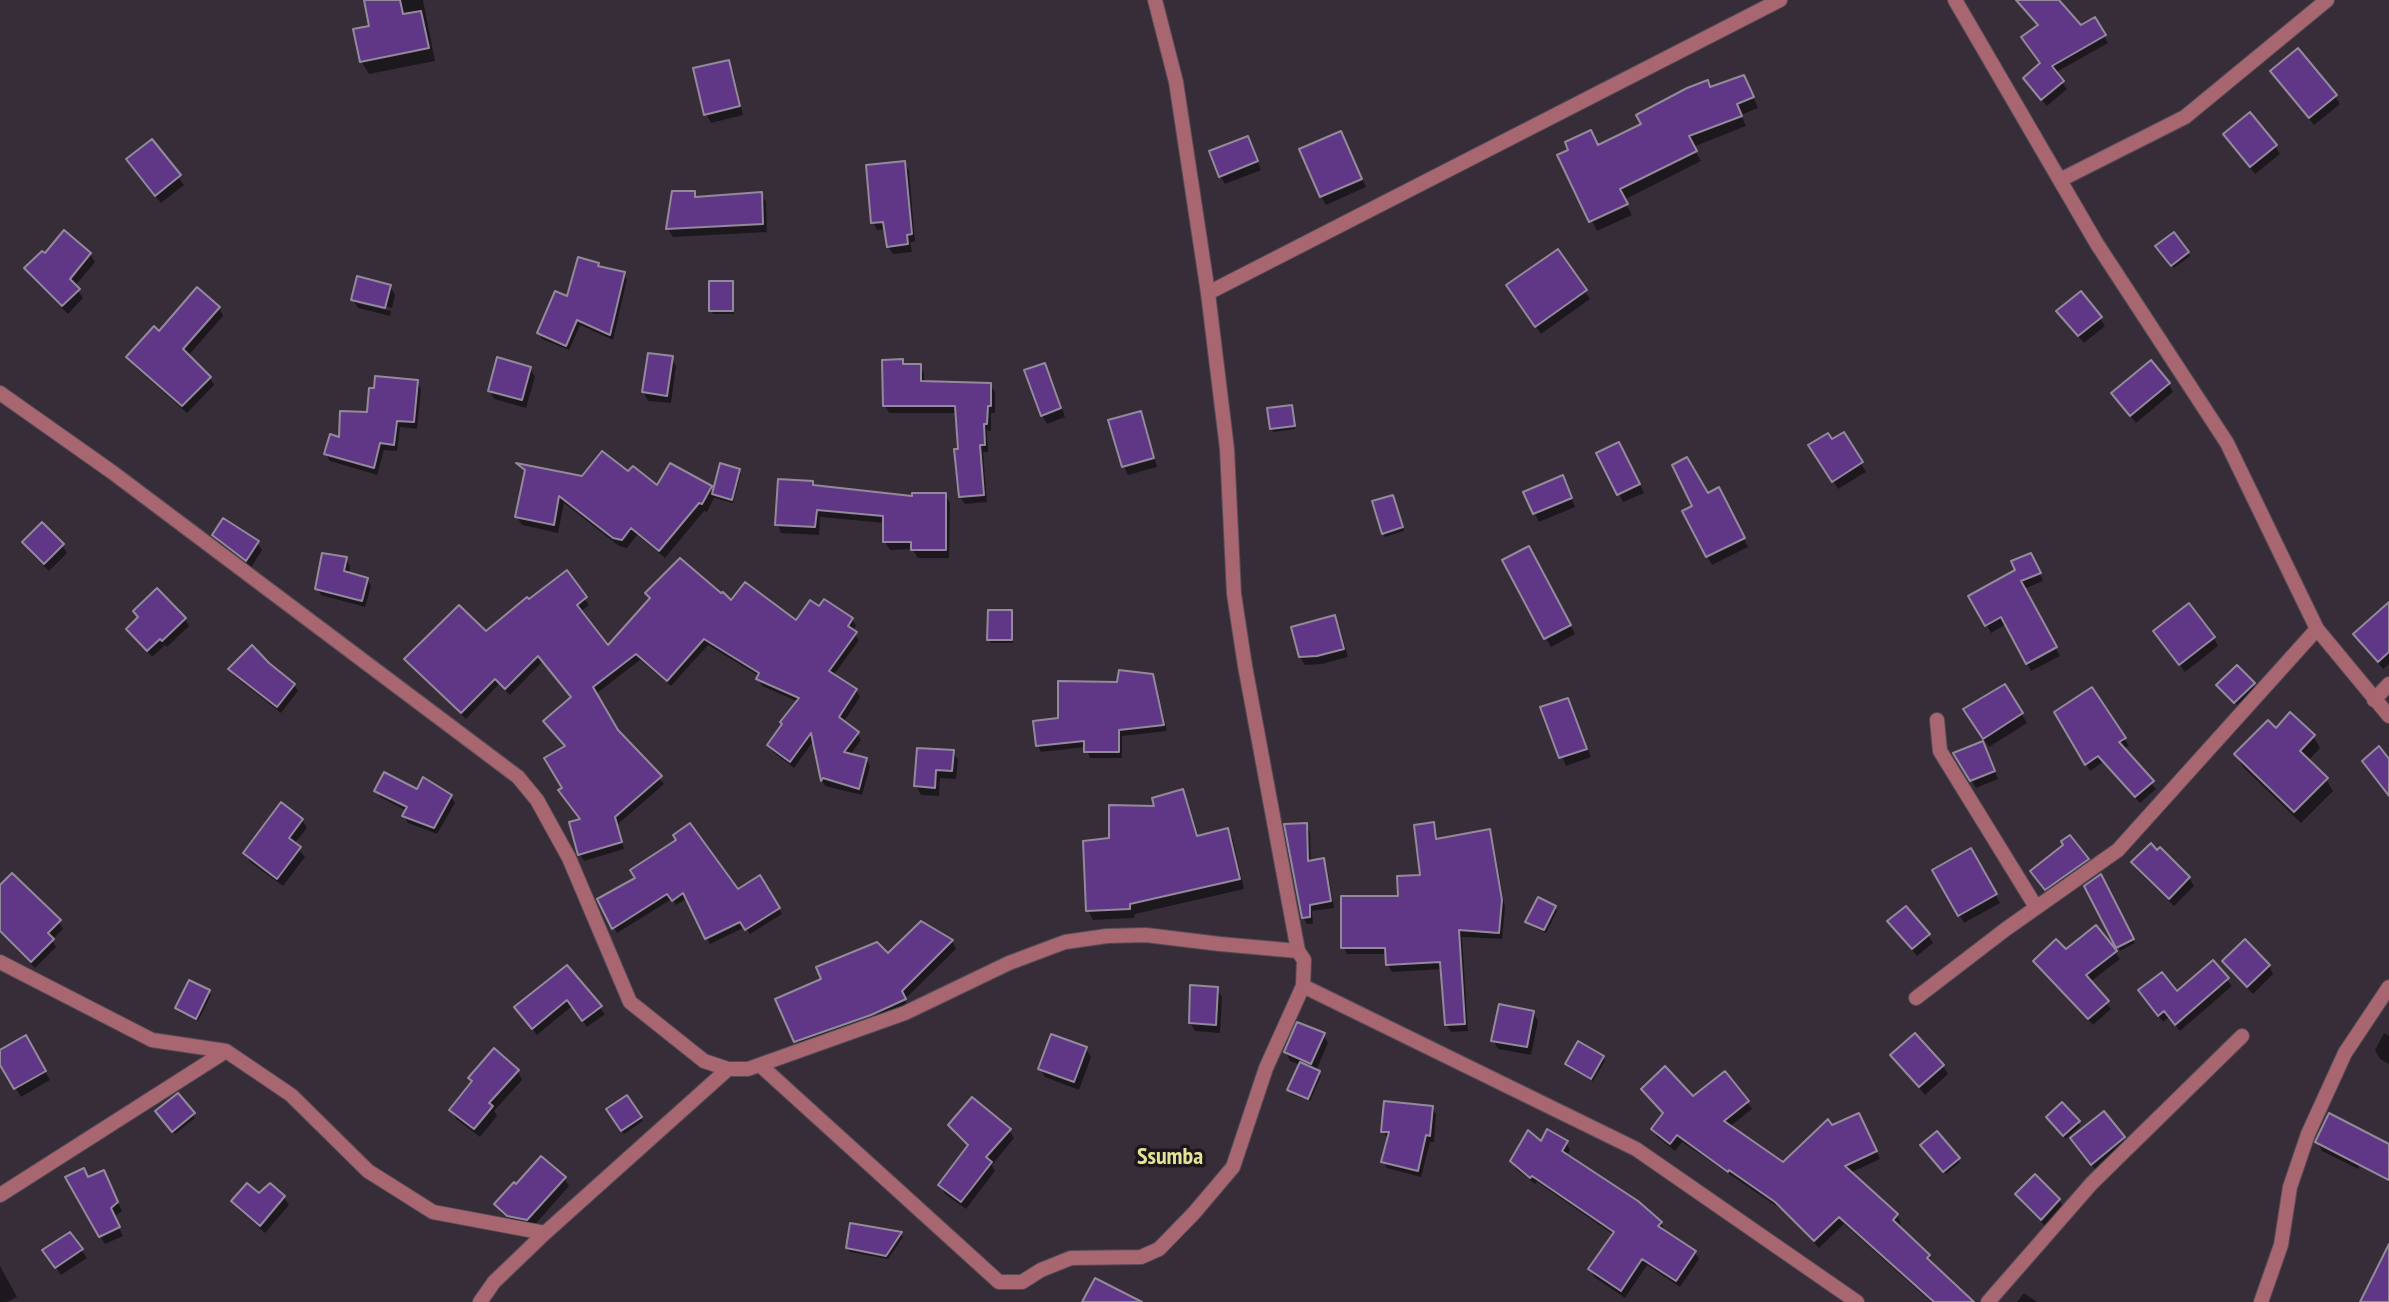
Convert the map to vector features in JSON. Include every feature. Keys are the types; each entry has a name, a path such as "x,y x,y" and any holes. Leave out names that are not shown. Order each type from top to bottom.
{"street":[{"path":"760,1065 999,1282 1022,1282 1041,1270 1071,1258 1140,1257 1159,1249 1194,1213 1233,1167 1266,1068 1303,986 1304,960 1298,951 1234,594 1227,449 1208,293 1176,82 1155,0"},
{"path":"1208,293 1780,0"},
{"path":"1955,0 2097,244 2227,443 2317,629 2389,716"},
{"path":"2060,180 2185,117 2327,0"},
{"path":"0,393 112,472 518,777 537,800 569,858 630,1002 704,1061 728,1069 748,1069 905,1013 1009,963 1065,942 1107,936 1146,935 1298,951"},
{"path":"1916,998 2036,907 2118,850 2317,629"},
{"path":"2375,700 2389,684"},
{"path":"1937,720 1940,751 2036,907"},
{"path":"0,962 152,1040 226,1051 291,1095 368,1171 433,1212 545,1233"},
{"path":"1303,986 1636,1149 1857,1302"},
{"path":"2261,1302 2281,1245 2290,1187 2308,1134 2345,1053 2389,987"},
{"path":"1988,1302 2092,1183 2242,1036"},
{"path":"0,1195 226,1051"},
{"path":"480,1302 494,1282 545,1233 728,1069"}],"building":[{"path":"364,0 400,0 403,14 421,11 429,48 360,62 353,29 369,26"},
{"path":"2016,0 2059,0 2081,25 2095,17 2106,35 2052,66 2064,81 2041,100 2023,78 2040,63 2021,37 2038,25"},
{"path":"2298,48 2337,95 2309,118 2270,71"},
{"path":"729,60 740,106 704,115 693,68"},
{"path":"1744,75 1754,97 1737,104 1742,116 1689,136 1697,151 1620,189 1628,204 1589,222 1557,155 1568,150 1565,142 1591,130 1598,145 1641,124 1636,115 1687,88 1708,80 1710,87"},
{"path":"2250,112 2277,145 2250,167 2223,134"},
{"path":"1341,131 1362,179 1320,197 1299,149"},
{"path":"1248,136 1258,161 1219,177 1209,151"},
{"path":"152,139 181,175 155,196 126,159"},
{"path":"905,161 912,234 907,235 908,244 887,247 883,222 871,223 866,165"},
{"path":"672,191 695,191 695,197 762,192 763,224 666,229"},
{"path":"64,230 91,253 70,279 80,289 62,306 24,268 42,251 45,253"},
{"path":"2174,232 2189,252 2171,266 2155,246"},
{"path":"1558,249 1587,290 1535,327 1506,285"},
{"path":"578,257 599,263 598,266 625,272 610,335 577,320 566,346 537,333 555,291 567,296"},
{"path":"357,276 391,285 385,308 351,300"},
{"path":"709,281 733,281 733,311 709,311"},
{"path":"197,287 220,307 183,349 211,377 182,406 126,357 154,326 159,331"},
{"path":"2081,291 2102,317 2078,336 2056,311"},
{"path":"648,353 673,356 667,396 642,392"},
{"path":"497,357 531,367 522,400 488,391"},
{"path":"903,359 903,364 921,364 921,381 991,383 991,406 988,406 987,424 984,424 985,445 980,445 984,495 959,497 954,449 958,449 955,406 883,406 882,360"},
{"path":"2151,360 2170,383 2130,416 2111,393"},
{"path":"1045,363 1061,408 1041,416 1024,370"},
{"path":"375,376 418,380 414,422 397,421 394,445 380,443 374,468 324,454 330,434 339,437 340,411 367,412 369,388 374,388"},
{"path":"1292,405 1295,426 1270,429 1267,408"},
{"path":"1141,411 1154,458 1122,467 1108,420"},
{"path":"1844,432 1863,462 1832,482 1808,445 1828,433 1832,439"},
{"path":"1619,442 1640,484 1617,495 1596,453"},
{"path":"602,451 628,471 633,466 657,485 670,463 712,486 702,504 699,503 659,551 631,528 622,540 613,538 559,496 554,525 515,517 525,470 516,463 582,476"},
{"path":"1687,457 1708,493 1719,487 1745,538 1706,557 1682,511 1692,506 1672,465"},
{"path":"720,463 740,469 732,500 712,494"},
{"path":"1563,475 1572,498 1533,514 1523,492"},
{"path":"778,479 813,481 813,485 912,496 912,493 946,493 946,550 911,550 911,542 883,542 883,516 817,510 815,527 775,525"},
{"path":"1393,495 1403,527 1382,534 1372,501"},
{"path":"223,518 259,541 246,561 212,535"},
{"path":"42,522 64,544 44,564 22,542"},
{"path":"1529,546 1571,625 1544,639 1502,560"},
{"path":"322,553 347,557 344,571 368,578 362,601 315,589"},
{"path":"2031,553 2041,573 2021,581 2057,647 2026,664 2001,617 1985,626 1968,596 2015,570 2011,561"},
{"path":"680,558 731,600 745,582 796,620 810,600 819,606 824,599 853,618 848,626 857,632 829,671 857,689 839,717 859,732 844,752 867,758 859,789 823,778 821,781 811,733 790,762 767,745 782,724 780,722 799,698 756,679 759,673 704,639 667,681 636,654 593,687 618,730 662,776 615,817 622,842 578,855 569,822 580,819 558,790 562,788 544,758 565,746 543,721 571,697 538,656 505,689 495,679 461,713 404,659 459,605 486,631 527,597 529,599 567,570 587,597 577,605 608,645 650,598 645,593"},
{"path":"157,588 186,618 147,651 126,629 138,617 133,611"},
{"path":"2389,602 2389,652 2378,662 2353,634"},
{"path":"2189,603 2215,637 2179,665 2153,631"},
{"path":"988,610 1012,610 1012,640 987,640"},
{"path":"1335,615 1344,649 1317,656 1299,657 1291,627"},
{"path":"252,645 295,684 277,707 228,669"},
{"path":"2237,665 2255,683 2234,703 2216,685"},
{"path":"1119,670 1153,674 1164,725 1119,730 1119,752 1084,752 1084,741 1036,746 1033,721 1058,718 1058,681 1117,682"},
{"path":"2005,684 2023,713 1983,739 1963,709"},
{"path":"2092,687 2126,738 2119,742 2154,781 2135,797 2098,756 2085,765 2054,712"},
{"path":"1568,698 1587,749 1559,758 1540,707"},
{"path":"2290,712 2315,735 2300,751 2328,778 2294,812 2234,754 2268,720 2276,728"},
{"path":"1983,741 1995,771 1970,781 1953,753"},
{"path":"2379,746 2389,759 2389,796 2362,761"},
{"path":"917,748 954,750 952,771 936,770 935,788 914,786"},
{"path":"384,772 417,789 423,777 452,795 434,828 402,816 407,807 374,791"},
{"path":"1183,789 1197,836 1228,828 1240,879 1130,904 1130,909 1086,911 1083,841 1109,838 1109,805 1154,806 1152,798"},
{"path":"281,802 303,819 289,838 301,847 277,879 243,853"},
{"path":"1434,822 1436,839 1490,829 1502,900 1499,933 1459,930 1465,1024 1445,1025 1440,962 1386,965 1385,948 1341,948 1341,896 1398,896 1397,876 1420,875 1414,825"},
{"path":"690,823 738,889 760,875 780,908 745,930 740,922 705,939 683,893 672,901 667,894 612,929 597,899 635,878 630,870 676,840 673,835"},
{"path":"1307,823 1308,861 1324,858 1331,901 1310,905 1310,917 1302,918 1284,824"},
{"path":"2070,835 2089,859 2045,890 2030,871 2063,845 2061,841"},
{"path":"2151,843 2157,850 2160,847 2190,877 2169,899 2131,862"},
{"path":"1971,848 1997,894 1958,916 1932,870"},
{"path":"12,873 61,920 48,933 54,939 31,962 0,931 0,885"},
{"path":"2101,874 2134,939 2116,948 2084,886"},
{"path":"1538,897 1556,906 1544,930 1525,922"},
{"path":"1906,906 1930,934 1912,949 1887,921"},
{"path":"921,921 953,940 902,991 906,999 871,1015 794,1042 775,999 821,979 816,967 877,942 888,953"},
{"path":"2096,925 2117,951 2086,975 2109,1001 2088,1019 2033,961 2056,939 2066,949"},
{"path":"2245,939 2270,965 2247,987 2222,961"},
{"path":"2213,960 2229,978 2175,1025 2164,1011 2158,1016 2138,990 2162,972 2177,991"},
{"path":"567,965 602,1006 582,1021 567,1000 532,1029 514,1007"},
{"path":"189,980 210,990 196,1019 175,1008"},
{"path":"1190,985 1218,987 1216,1025 1189,1023"},
{"path":"1499,1004 1534,1011 1527,1047 1491,1041"},
{"path":"1297,1022 1325,1033 1311,1064 1284,1052"},
{"path":"1915,1033 1944,1065 1919,1087 1890,1055"},
{"path":"1051,1034 1087,1047 1074,1082 1038,1069"},
{"path":"26,1035 46,1071 14,1089 0,1065 0,1050"},
{"path":"1578,1041 1604,1056 1591,1079 1565,1064"},
{"path":"494,1048 519,1070 489,1103 493,1106 474,1129 449,1110 472,1081 468,1078"},
{"path":"1300,1062 1320,1071 1308,1099 1287,1090"},
{"path":"1665,1066 1693,1096 1725,1071 1749,1101 1724,1121 1783,1162 1828,1119 1832,1125 1859,1113 1877,1151 1845,1166 1898,1214 1893,1220 1930,1255 1927,1258 1974,1302 1934,1302 1839,1217 1814,1241 1775,1202 1729,1170 1728,1172 1677,1135 1670,1144 1651,1129 1663,1113 1641,1089"},
{"path":"178,1093 195,1113 172,1132 155,1111"},
{"path":"627,1095 642,1117 621,1131 606,1109"},
{"path":"972,1097 1011,1129 986,1157 992,1162 961,1202 938,1185 968,1145 948,1125"},
{"path":"1384,1101 1433,1106 1430,1136 1426,1135 1418,1171 1381,1162 1389,1132 1381,1132"},
{"path":"2062,1102 2080,1121 2063,1136 2046,1117"},
{"path":"2104,1111 2125,1137 2091,1165 2070,1138"},
{"path":"2329,1113 2389,1144 2389,1180 2315,1142"},
{"path":"1547,1129 1568,1141 1562,1151 1638,1201 1662,1222 1658,1226 1696,1251 1676,1281 1642,1259 1621,1291 1588,1269 1614,1232 1532,1176 1530,1178 1510,1161 1528,1130 1541,1141"},
{"path":"1937,1131 1960,1158 1943,1172 1920,1145"},
{"path":"541,1156 566,1177 527,1220 507,1216 494,1204"},
{"path":"84,1168 88,1177 104,1170 118,1202 111,1208 120,1227 99,1237 65,1177"},
{"path":"2035,1174 2060,1199 2041,1220 2015,1194"},
{"path":"247,1183 259,1193 270,1183 285,1196 260,1226 231,1201"},
{"path":"850,1223 902,1232 886,1256 846,1248"},
{"path":"70,1232 83,1249 55,1268 42,1250"},
{"path":"2389,1244 2389,1302 2360,1302"},
{"path":"1095,1278 1142,1302 1082,1302"}],"district":[{"name":"Ssumba","path":"1170,1157"}]}
